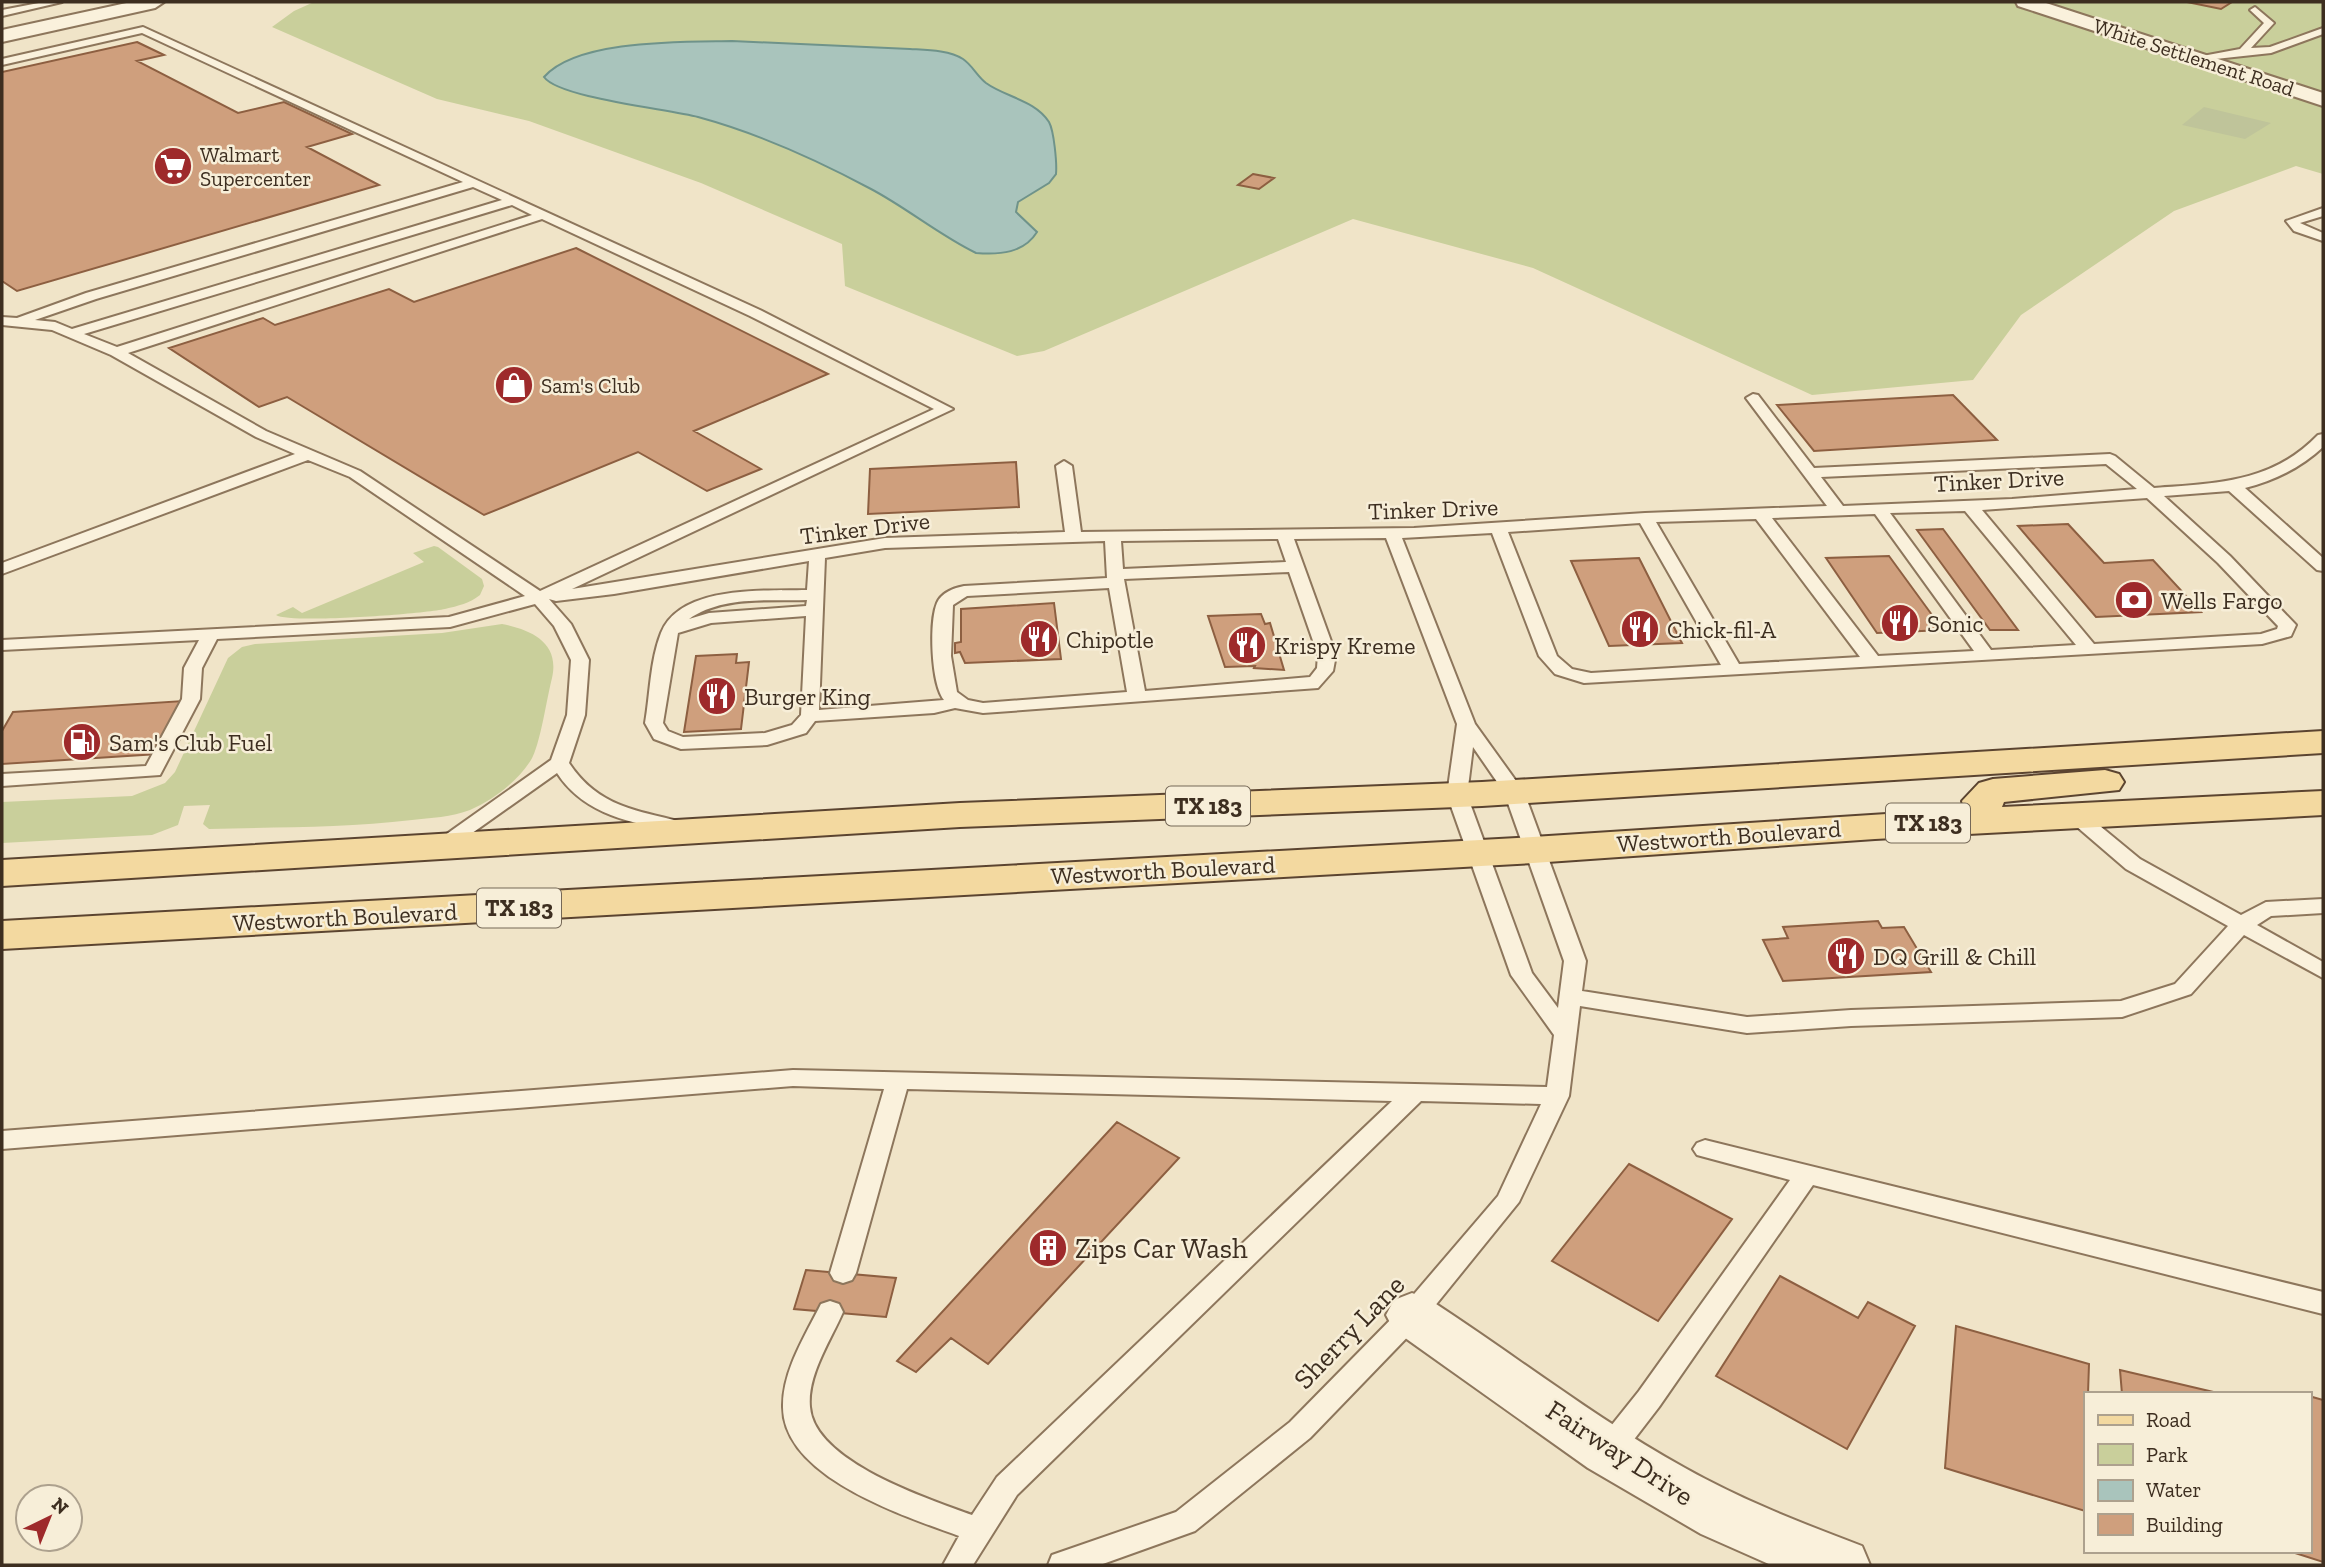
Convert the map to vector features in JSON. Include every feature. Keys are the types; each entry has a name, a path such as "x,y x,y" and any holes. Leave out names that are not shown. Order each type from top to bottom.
{"main road":[{"name":"TX 183","path":"2,873 960,815 1514,792 2323,743"},
{"path":"1986,820 1980,801 1993,791 2323,766"},
{"name":"Westworth Boulevard","path":"2,935 1533,850 1986,820 2323,803"}],"street":[{"path":"2,36 155,2"},
{"name":"White Settlement Road","path":"2025,2 2323,100"},
{"name":"Fairway Drive","path":"1412,1315 1488,1364 1609,1451 1689,1499 1782,1545 1841,1565"}],"lane":[{"path":"2,13 57,2"},
{"path":"2242,53 2269,23 2255,10"},
{"path":"2,62 143,30 755,313 946,409 539,598 450,622 2,645"},
{"path":"2201,59 2272,50 2323,31"},
{"path":"72,333 230,270 473,183"},
{"path":"9,322 91,296 230,270 512,201"},
{"path":"2323,212 2292,221 2298,228 2323,237"},
{"path":"116,352 543,215"},
{"path":"230,270 278,300"},
{"path":"9,322 55,326 116,352 261,434 355,474 539,598 562,624 580,660 576,715 559,763 436,848"},
{"path":"1753,398 1839,511"},
{"name":"Tinker Drive","path":"539,598 614,589 885,543 1074,537 1285,536 1499,529 1645,518 1970,506 2233,486 2249,484 2320,448"},
{"path":"2,569 309,454"},
{"name":"Tinker Drive","path":"1810,473 2110,459 2152,492"},
{"path":"1064,466 1074,537"},
{"path":"2233,486 2323,566"},
{"path":"1499,529 1548,656 1556,668 1571,676 1591,678 2262,639 2285,632 2287,625 2267,603 2152,492"},
{"path":"1970,506 2089,649"},
{"path":"1879,509 1986,655"},
{"path":"1760,513 1873,662"},
{"path":"1645,518 1733,670"},
{"path":"1392,532 1466,723 1457,795 1476,853 1522,975 1565,1034"},
{"path":"1285,536 1297,567 1326,654 1327,666 1323,676 1312,684 983,708 952,698 942,679 944,604 950,597 964,591 1297,567"},
{"path":"1113,538 1115,579 1137,697"},
{"path":"815,602 709,618 679,625 670,630 654,723 661,736 681,743 767,739 799,729 810,716 815,602 817,555"},
{"path":"2,780 153,771 191,699 193,668 211,634"},
{"path":"810,716 934,708 952,698"},
{"name":"Sherry Lane","path":"1062,1565 1185,1522 1300,1430 1412,1315 1507,1202 1557,1096 1574,961 1514,792 1466,723"},
{"path":"559,763 584,796 615,812 695,830"},
{"path":"2076,816 2133,864 2323,971"},
{"path":"1570,997 1747,1025 1851,1018 2122,1009 2183,989 2241,925 2266,909 2323,906"},
{"path":"2,1140 793,1078 1557,1096"},
{"path":"843,1273 898,1080"},
{"path":"957,1565 1007,1486 1415,1093"},
{"path":"1705,1149 2323,1303"},
{"path":"1609,1451 1649,1399 1806,1176"},
{"path":"830,1312 800,1384 796,1409 804,1436 834,1465 873,1489 979,1531"}],"green space":[{"path":"314,2 2323,2 2323,174 2296,166 2174,211 2021,315 1973,380 1812,395 1533,268 1353,219 1044,351 1017,356 845,286 842,244 701,183 529,121 437,99 272,27 294,11"},
{"path":"2204,107 2271,123 2245,139 2182,125"},
{"path":"434,546 482,579 484,586 480,595 455,607 432,611 305,619 276,615 293,607 302,613 424,562 413,553"},
{"path":"502,624 533,634 548,647 552,656 552,678 531,760 504,790 470,810 441,817 362,824 209,829 203,824 210,805 184,806 178,825 152,835 2,843 2,802 132,796 165,783 175,772 228,658 242,647 442,633"}],"water":[{"path":"732,41 930,50 963,59 986,83 1028,104 1049,122 1055,147 1056,174 1049,183 1018,202 1016,212 1037,232 1032,239 1011,251 976,253 871,189 764,139 698,117 591,97 570,91 544,77 560,65 581,55 605,49 660,43"}],"building":[{"path":"2187,2 2232,2 2221,9"},
{"name":"Walmart Supercenter","path":"137,42 164,55 137,61 238,113 284,102 352,134 307,147 379,185 17,291 2,281 2,72"},
{"path":"1253,174 1274,178 1259,189 1238,185"},
{"name":"Sam's Club","path":"576,248 828,374 694,431 761,469 707,491 638,452 484,515 287,397 259,407 169,348 263,318 275,325 389,289 414,302"},
{"path":"1953,395 1997,440 1814,451 1777,405"},
{"path":"1016,462 1019,507 868,514 870,469"},
{"path":"2068,524 2104,563 2153,560 2201,612 2096,617 2018,526"},
{"path":"1943,529 2018,630 1990,630 1917,530"},
{"path":"1889,556 1943,630 1877,633 1826,558"},
{"path":"1639,558 1682,643 1609,646 1571,561"},
{"path":"1054,603 1061,659 965,663 960,652 955,653 955,643 961,642 961,609"},
{"name":"Krispy Kreme","path":"1261,614 1265,624 1270,623 1284,670 1254,668 1255,666 1225,667 1208,616"},
{"name":"Burger King","path":"737,654 736,663 749,662 741,729 684,732 696,656"},
{"name":"Sam's Club Fuel","path":"183,701 158,754 2,764 2,731 13,712"},
{"name":"DQ Grill & Chill","path":"1878,921 1882,928 1904,927 1931,972 1783,981 1763,940 1788,938 1783,927"},
{"name":"Zips Car Wash","path":"1117,1122 1179,1158 988,1364 951,1338 916,1372 897,1361"},
{"path":"1629,1164 1732,1219 1658,1321 1552,1261"},
{"path":"806,1270 896,1278 886,1317 794,1309"},
{"path":"1780,1276 1858,1318 1868,1302 1915,1326 1847,1449 1716,1376"},
{"path":"1956,1326 2089,1364 2088,1392 2084,1392 2084,1511 1945,1468"},
{"path":"2120,1370 2214,1392 2122,1392"},
{"path":"2311,1397 2323,1400 2323,1562 2295,1553 2311,1553"}],"place":[{"name":"Walmart Supercenter","path":"173,166"},
{"name":"Sam's Club","path":"514,385"},
{"name":"Wells Fargo","path":"2134,600"},
{"name":"Sonic","path":"1900,623"},
{"name":"Chick-fil-A","path":"1640,629"},
{"name":"Chipotle","path":"1039,639"},
{"name":"Krispy Kreme","path":"1247,645"},
{"name":"Burger King","path":"717,696"},
{"name":"Sam's Club Fuel","path":"82,742"},
{"name":"DQ Grill & Chill","path":"1846,956"},
{"name":"Zips Car Wash","path":"1048,1248"}]}
